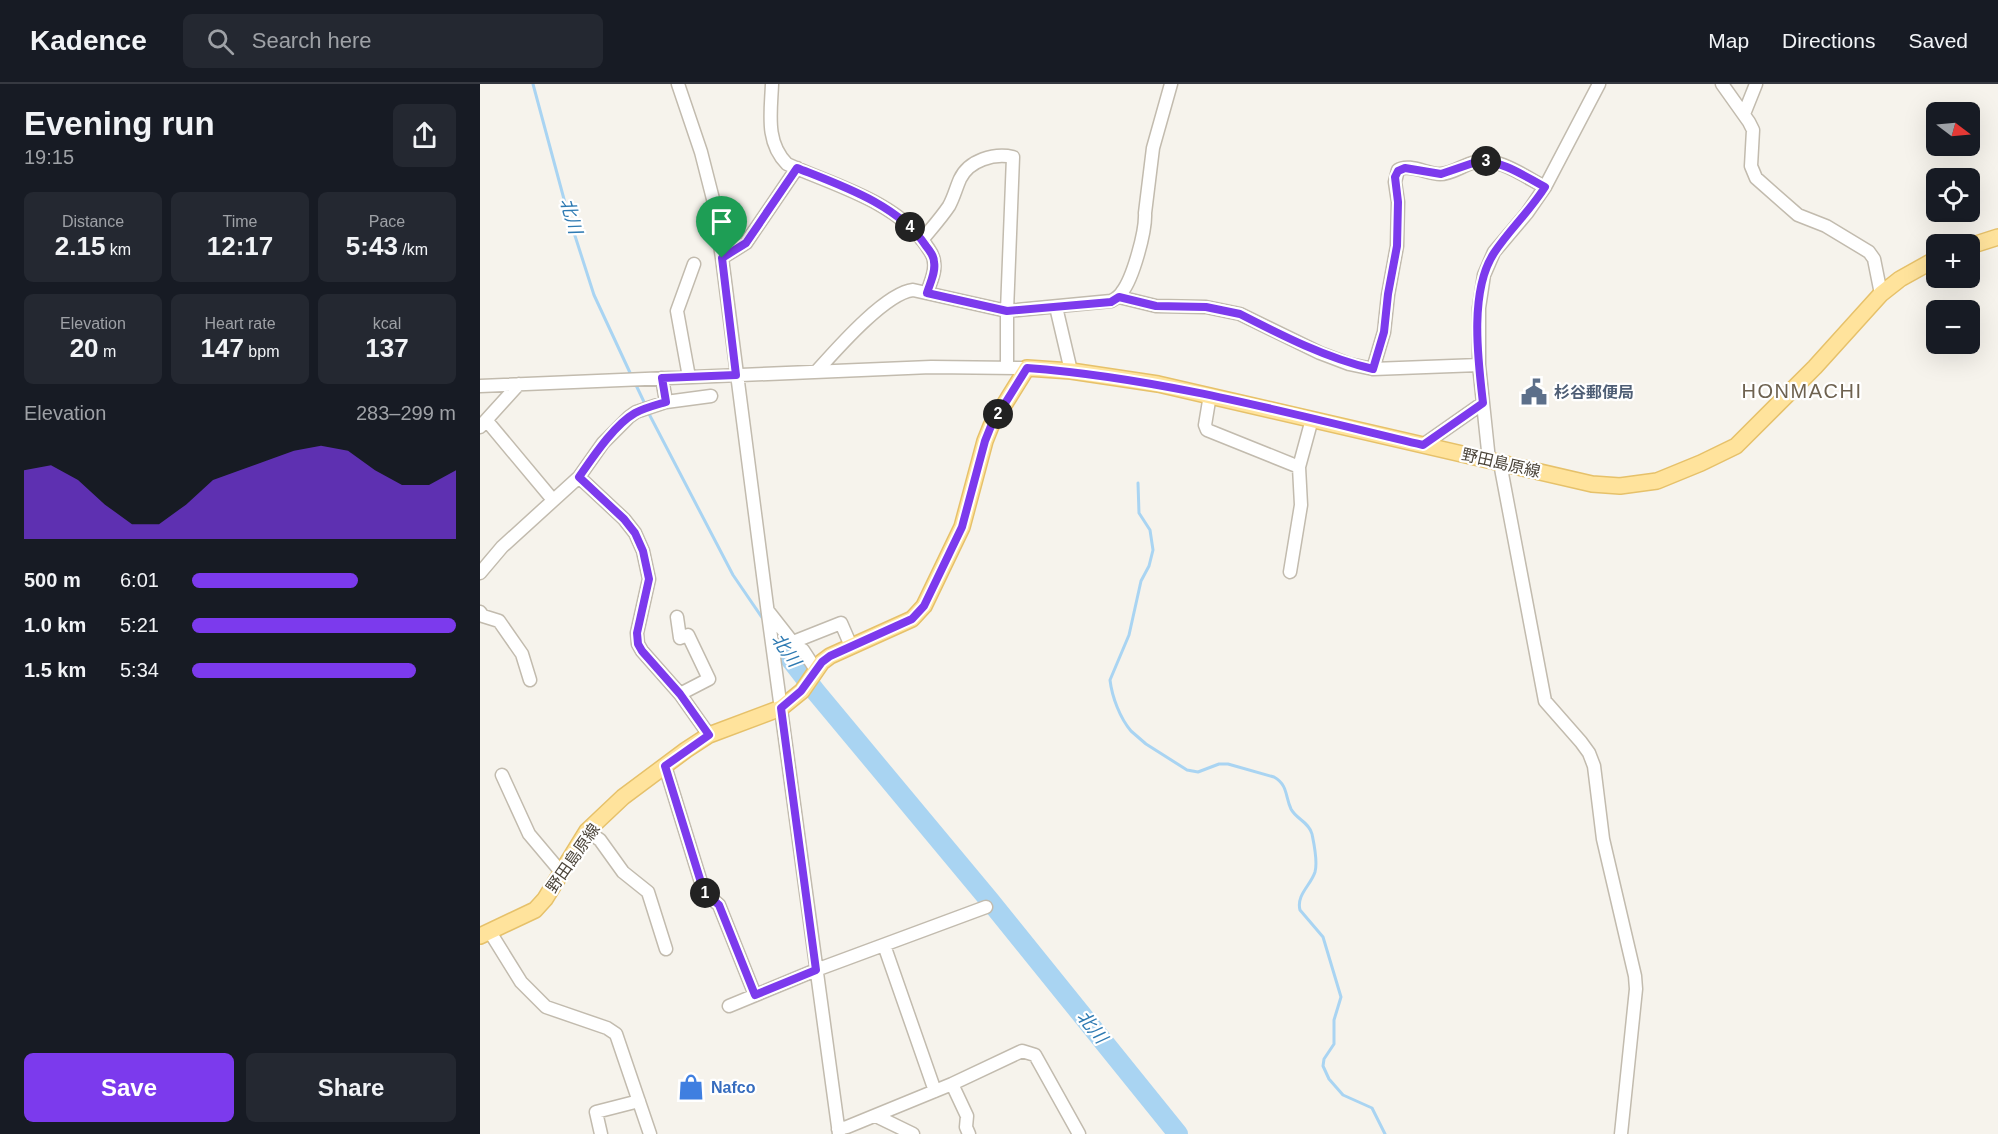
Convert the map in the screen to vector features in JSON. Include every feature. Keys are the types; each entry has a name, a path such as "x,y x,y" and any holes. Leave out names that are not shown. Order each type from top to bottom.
{"main road":[{"path":"1980,243 1998,237"},
{"name":"野田島原線","path":"485,934 535,910 545,899 587,831 623,797 665,766 709,735 781,708 795,698 830,656 912,619 924,606 958,538 991,426 1027,368 1071,371 1158,384 1592,484 1613,486 1657,481 1736,446 1815,367 1881,294 1900,279 1926,265"}],"street":[{"path":"678,84 701,152 722,258 767,612 838,1132 952,1084 1022,1051 1035,1055 1078,1134"},
{"path":"772,84 770,124 775,150 787,164 842,186 883,207 907,225 922,240 935,262 927,293"},
{"path":"816,372 837,348 887,302 905,291 913,290 1007,311 1111,302 1119,297 1130,275 1146,222 1145,213 1153,148 1171,84"},
{"path":"1599,84 1545,187 1527,213 1494,252 1489,262 1480,291 1479,365 1483,403 1494,461 1545,701 1581,742 1594,766 1603,839 1635,976 1636,989 1621,1134"},
{"path":"1722,84 1753,130 1751,166 1756,178 1798,215 1826,226 1869,252 1874,259 1881,294"},
{"path":"1744,114 1756,84"},
{"path":"922,240 948,207 964,172 973,164 992,156 1013,157 1007,366"},
{"path":"1373,369 1384,332 1397,246 1398,202 1395,182 1398,171 1405,168 1441,174 1479,161 1487,161 1503,165 1545,187"},
{"path":"722,258 746,243 797,168"},
{"path":"689,377 677,311 694,264"},
{"path":"1119,297 1156,306 1206,307 1226,310 1240,314 1320,353 1349,364 1373,369 1479,365"},
{"path":"1056,307 1071,371"},
{"path":"480,386 931,367 1027,368"},
{"path":"662,378 662,403"},
{"path":"519,384 483,424 553,500"},
{"path":"1210,395 1205,425 1207,430 1299,467"},
{"path":"480,573 502,547 579,477 603,443 629,417 662,403 711,396"},
{"path":"1423,445 1483,403"},
{"path":"1290,572 1301,504 1299,467 1312,419"},
{"path":"579,477 624,519 635,533 643,551 649,579 637,633 638,644 680,694 709,735"},
{"path":"480,612 483,616 499,621 522,654 530,680"},
{"path":"767,612 797,648 803,650 812,677"},
{"path":"677,617 680,638 688,635 709,679 680,694"},
{"path":"793,642 841,623 852,646"},
{"path":"665,766 704,892 719,905 755,995"},
{"path":"502,776 529,834 561,872"},
{"path":"587,831 600,840 623,872 648,892 666,949"},
{"path":"729,1006 816,970 986,907"},
{"path":"485,934 521,982 546,1007 608,1028 616,1034 650,1134"},
{"path":"884,945 935,1091"},
{"path":"952,1084 967,1116 966,1128 969,1134"},
{"path":"601,1134 596,1112 639,1101"},
{"path":"876,1116 913,1134"}],"waterway":[{"name":"北川","path":"533,84 568,214 594,295 632,377"},
{"name":"北川","path":"635,383 645,404"},
{"name":"北川","path":"647,410 733,575 765,622"},
{"path":"1138,483 1139,513 1150,530 1153,550 1149,566 1141,581 1129,635 1110,680 1117,707 1131,731 1146,744 1187,770 1198,772 1219,764 1228,764 1274,777 1282,784 1291,809 1312,834 1315,853 1315,872 1300,900 1300,910 1323,937 1341,997 1334,1020 1334,1044 1324,1059 1323,1066 1329,1079 1343,1095 1372,1108 1385,1134"},
{"name":"北川","path":"777,640 788,656"},
{"name":"北川","path":"788,656 1178,1134"}],"place":[{"name":"杉谷郵便局","path":"1534,392"},
{"name":"Nafco","path":"691,1087"}],"district":[{"name":"HONMACHI","path":"1802,391"}],"route":[{"path":"1479,161 1487,161 1503,165 1545,187 1527,213 1494,252 1484,275 1479,308 1479,365 1483,403 1423,445 1158,384 1071,371 1027,368 991,426 958,538 924,606 912,619 830,656 822,662 795,698 781,708 816,970 755,995 719,905 704,892 665,766 709,735 680,694 638,644 637,633 649,579 643,551 635,533 624,519 579,477 603,443 629,417 636,412 666,402 662,378 736,375 722,258 746,243 797,168 842,186 883,207 907,225 922,240 935,262 927,293 1007,311 1111,302 1119,297 1156,306 1206,307 1226,310 1240,314 1320,353 1349,364 1373,369 1384,332 1388,294 1396,256 1398,202 1396,173 1401,168 1405,168 1441,174 1479,161"}]}
